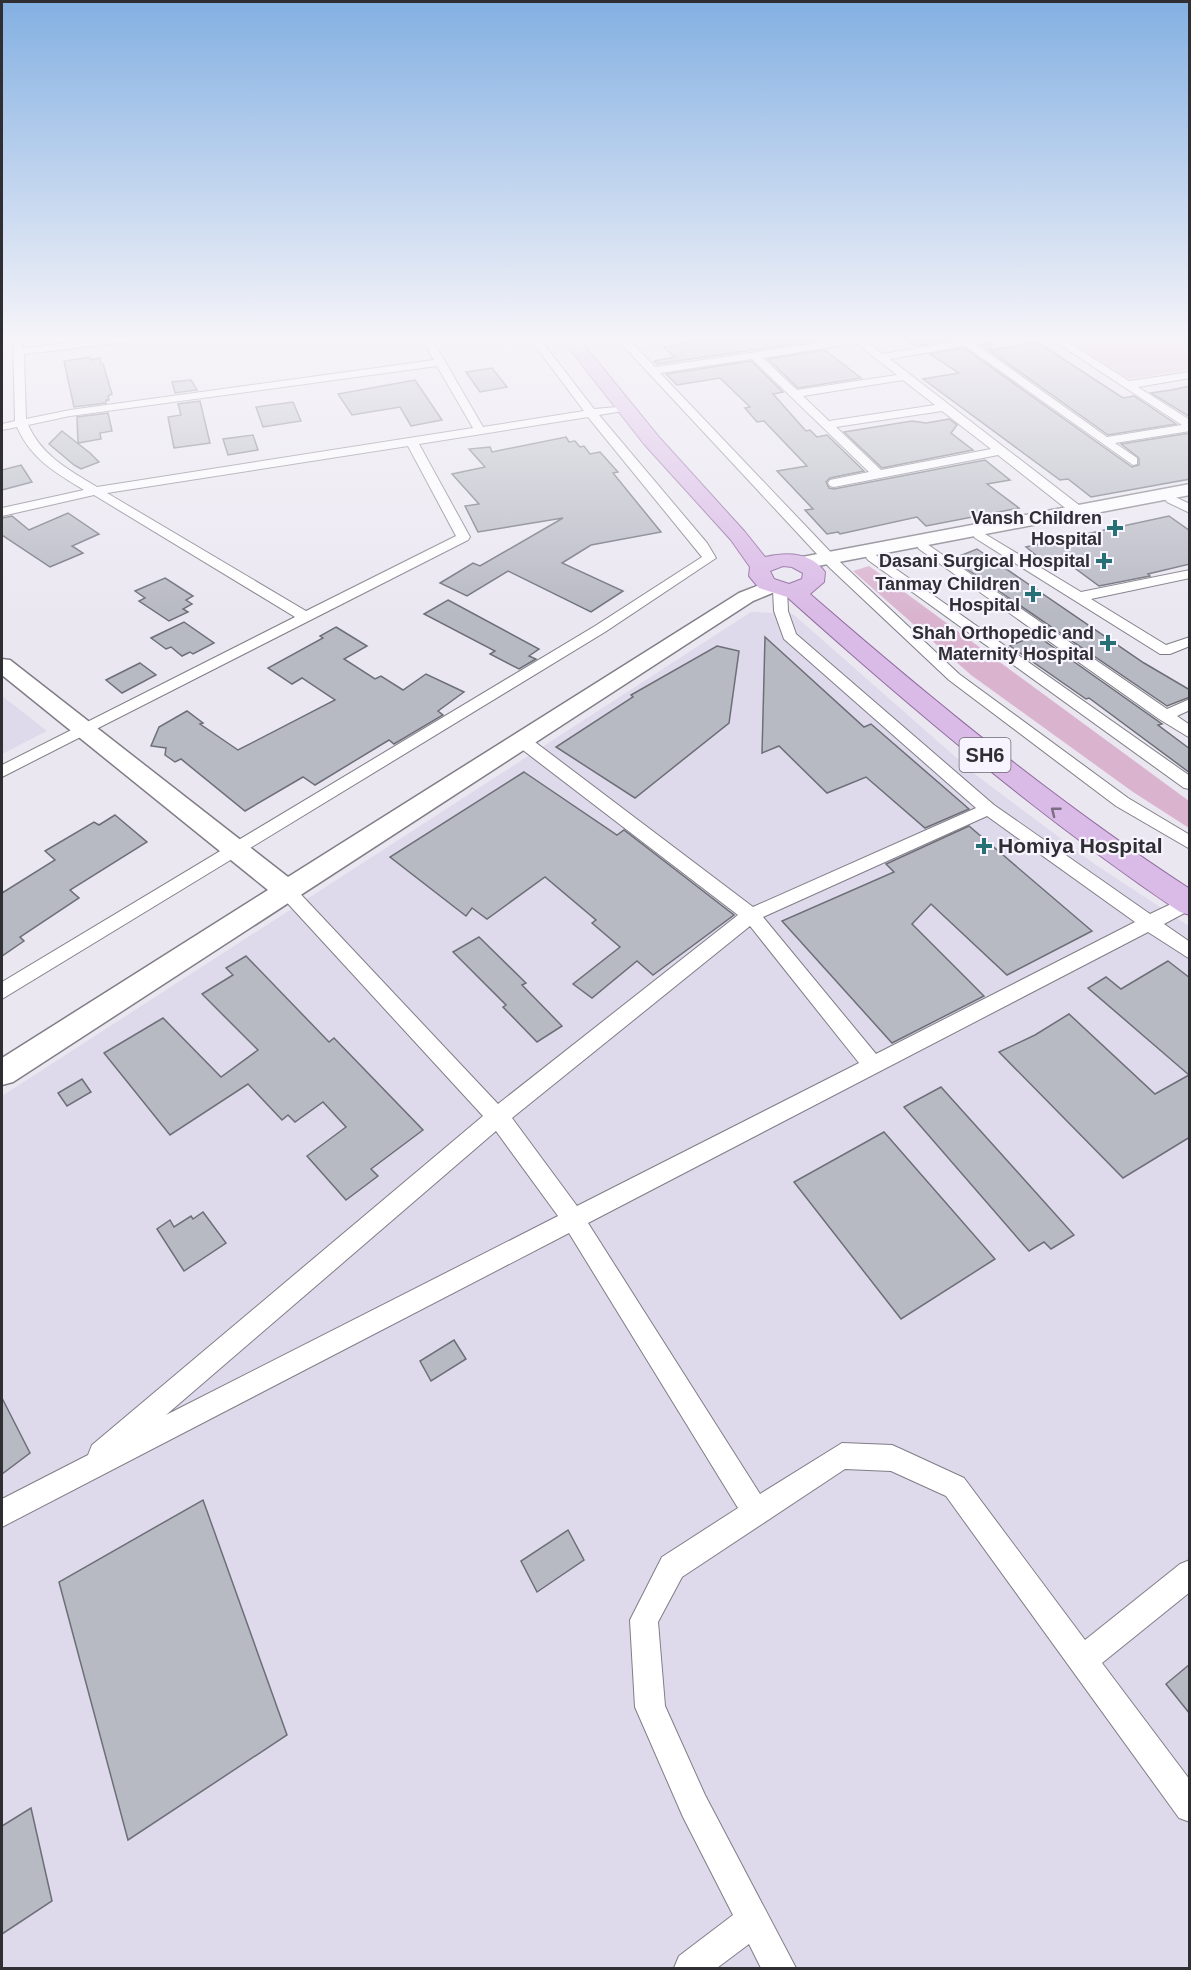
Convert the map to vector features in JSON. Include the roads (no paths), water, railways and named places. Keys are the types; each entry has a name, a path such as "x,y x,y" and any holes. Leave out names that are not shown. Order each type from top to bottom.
{"main road":[{"name":"SH6","path":"644,431 738,536 794,573"},
{"name":"SH6","path":"660,431 767,546 950,728 1086,835 1189,898"}],"street":[{"path":"25,431 50,464 306,616"},
{"path":"2,512 96,491 480,431"},
{"path":"2,991 600,629 710,558 606,431"},
{"path":"693,431 794,573 954,677 1122,802 1190,843"},
{"path":"833,431 878,474"},
{"path":"974,431 1079,513"},
{"path":"1092,431 1133,460"},
{"path":"1106,441 1162,431"},
{"path":"2,772 463,537 412,442"},
{"path":"834,483 1000,451"},
{"path":"2,1073 281,886 737,592 794,573 1190,489"},
{"path":"2,1056 521,740 746,597 794,573 1079,513 1180,497 1190,509"},
{"path":"980,535 1166,651 1190,641"},
{"path":"924,546 1190,732"},
{"path":"873,557 1190,784"},
{"path":"794,573 781,611 789,636 988,809 1190,952"},
{"path":"1078,597 1190,574"},
{"path":"2,665 281,886 511,1132 573,1219 756,1512"},
{"path":"1165,716 1190,704"},
{"path":"521,740 751,915 872,1064"},
{"path":"76,1475 497,1117 751,915 988,809"},
{"path":"2,1513 1147,923 1189,898"},
{"path":"779,1968 694,1806 650,1707 644,1620 672,1567 842,1456 892,1458 955,1486 1190,1807"},
{"path":"1082,1660 1190,1574"},
{"path":"691,1968 753,1920"}],"place":[{"name":"Vansh Children Hospital","path":"1115,528"},
{"name":"Dasani Surgical Hospital","path":"1104,561"},
{"name":"Tanmay Children Hospital","path":"1033,594"},
{"name":"Shah Orthopedic and Maternity Hospital","path":"1108,643"},
{"name":"Homiya Hospital","path":"984,846"}]}
